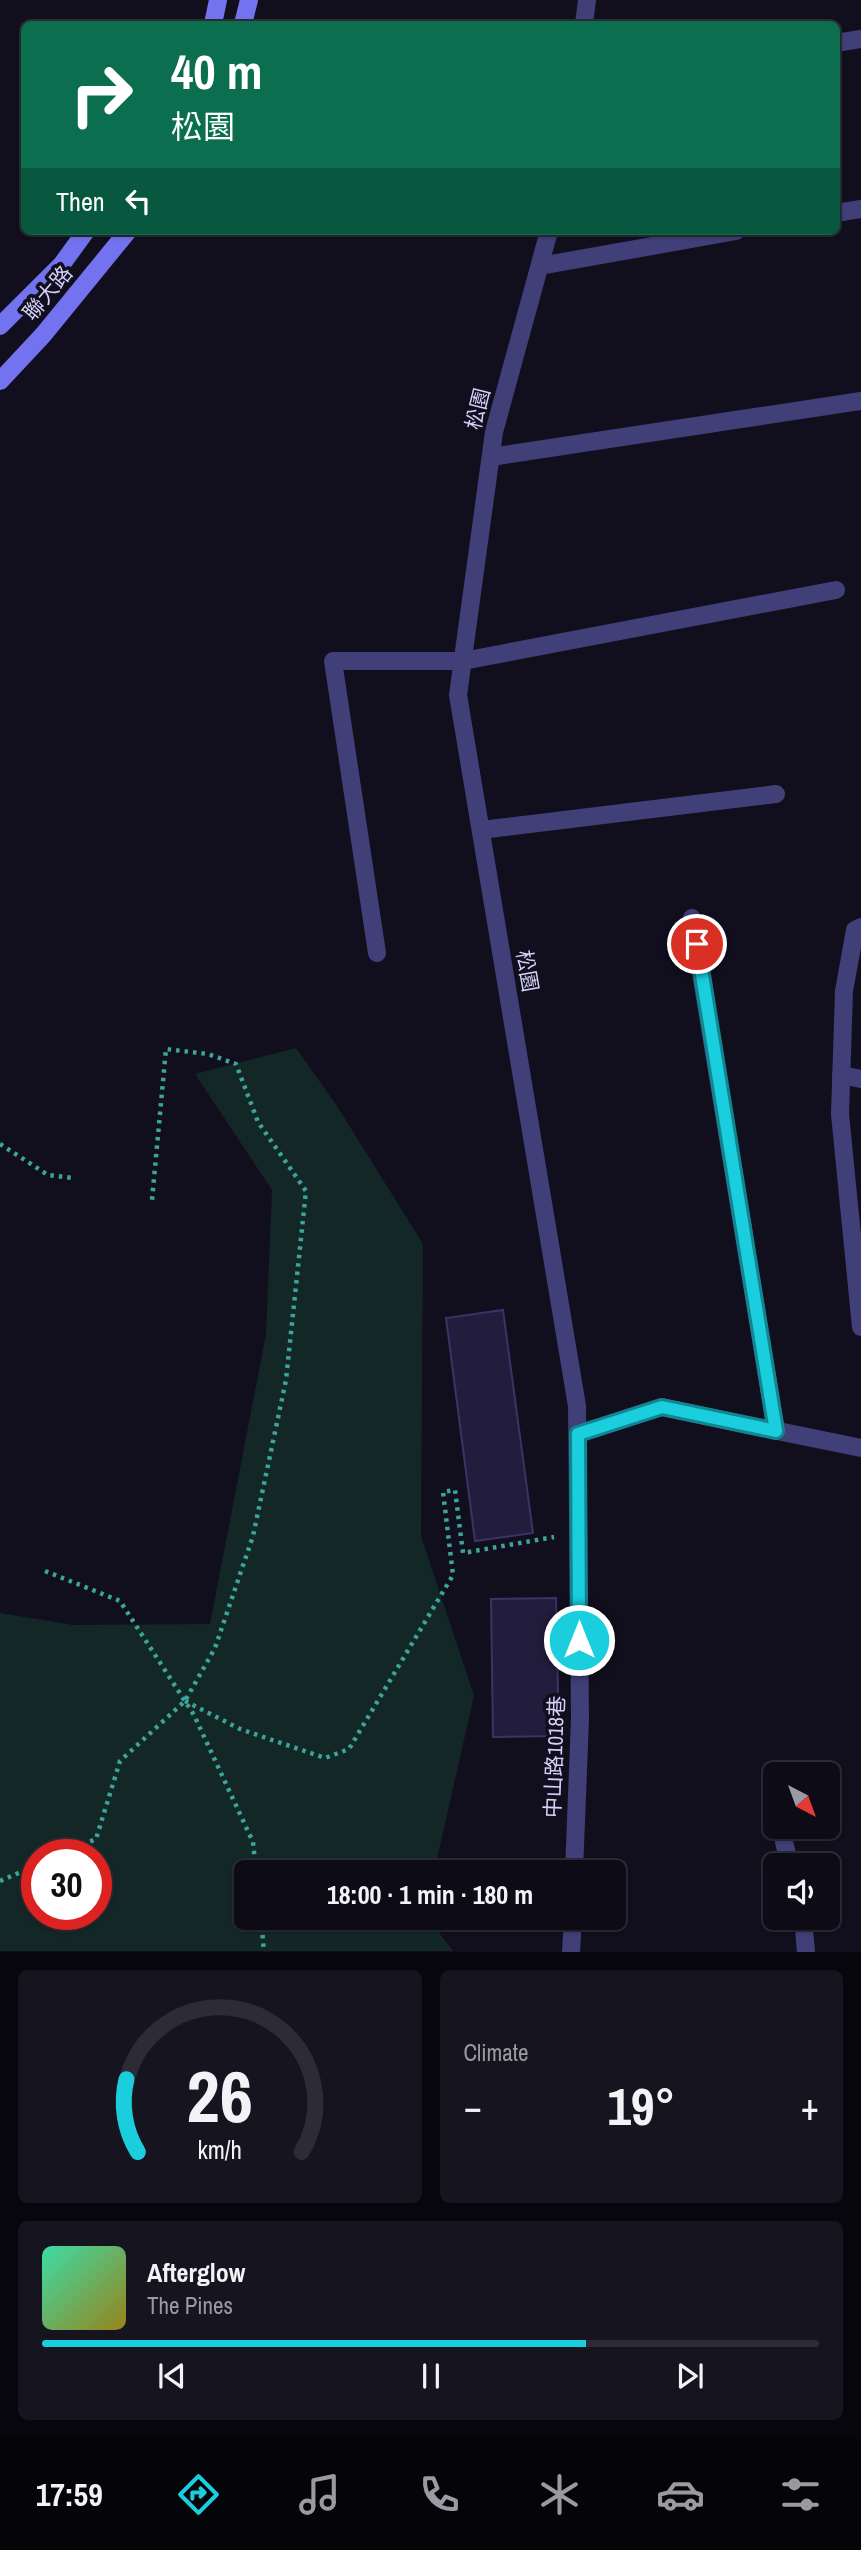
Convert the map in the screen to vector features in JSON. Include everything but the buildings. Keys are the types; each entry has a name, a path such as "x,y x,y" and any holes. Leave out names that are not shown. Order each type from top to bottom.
{"street":[{"path":"214,21 218,0"},
{"path":"244,21 249,0"},
{"path":"584,21 587,0"},
{"path":"840,42 861,38"},
{"path":"840,212 861,209"},
{"name":"聯大路","path":"0,326 62,264 83,235"},
{"name":"聯大路","path":"0,381 43,335 125,235"},
{"name":"松園","path":"548,235 494,432 458,695 577,1406 578,1434"},
{"path":"540,266 714,235"},
{"path":"491,457 861,401"},
{"path":"377,953 333,662 463,661 836,590"},
{"path":"481,830 776,794"},
{"path":"692,918 776,1431"},
{"path":"861,927 855,930 844,991 840,1114 857,1256 861,1327"},
{"path":"841,1075 861,1079"},
{"path":"578,1434 662,1407 861,1448"},
{"name":"中山路1018巷","path":"574,1860 580,1719 578,1434"},
{"path":"784,1842 787,1853"},
{"path":"571,1951 572,1930"},
{"path":"804,1930 806,1951"}],"path":[{"path":"96,1839 120,1761 185,1701 215,1648 253,1535 286,1380 306,1191 258,1122 236,1064 208,1054 166,1049 152,1200"},
{"path":"0,1144 48,1175 73,1178"},
{"path":"185,1701 240,1729 325,1758 349,1749 453,1575 443,1492 455,1490 463,1553 579,1533"},
{"path":"45,1571 120,1601 194,1715 253,1842 255,1860"},
{"path":"0,1881 21,1872"},
{"path":"262,1930 264,1951"}],"green space":[{"path":"296,1048 337,1106 423,1244 421,1536 474,1696 437,1860 234,1860 234,1930 437,1930 453,1951 0,1951 0,1613 73,1625 210,1624 266,1334 272,1190 195,1074"}],"route":[{"path":"579,1640 578,1434 662,1407 776,1431 697,944"}]}
